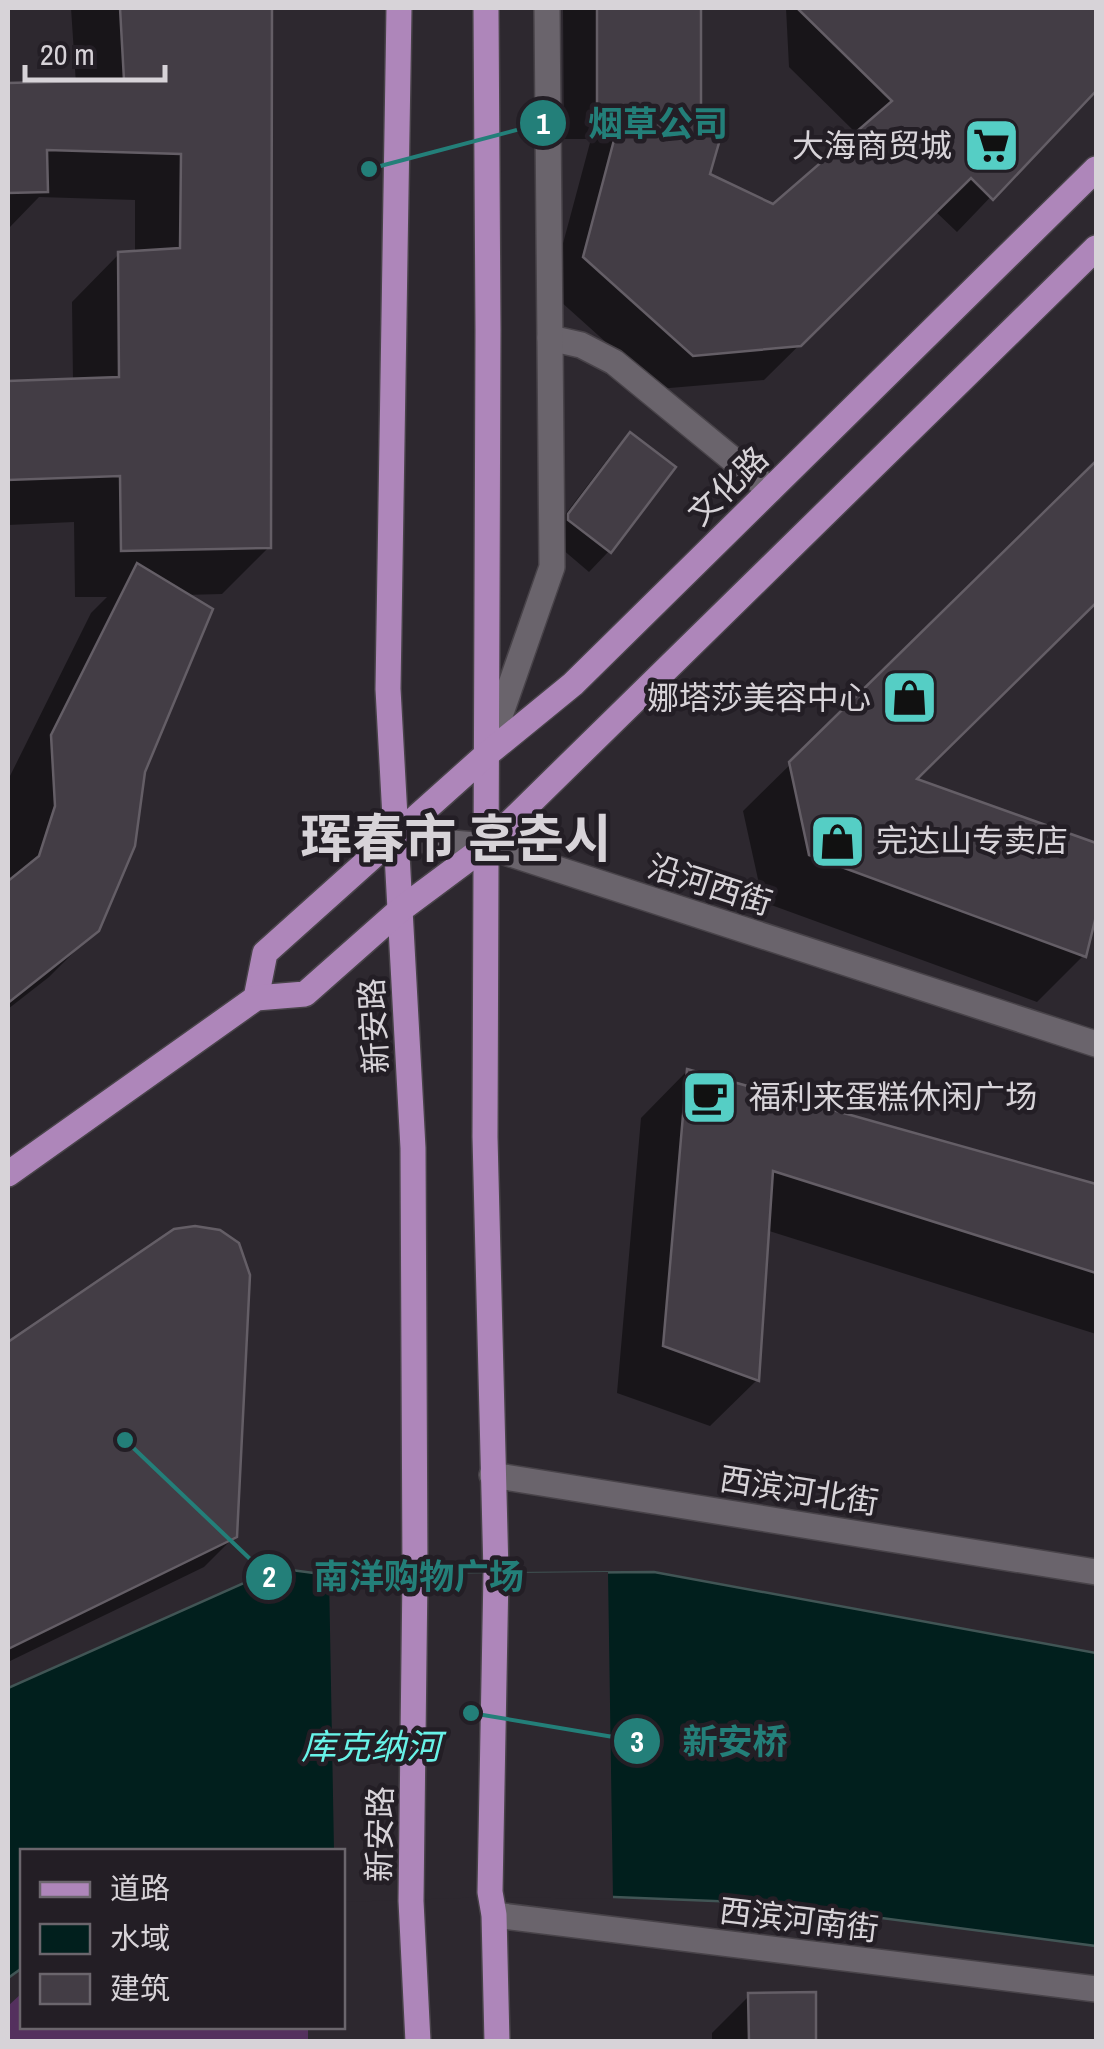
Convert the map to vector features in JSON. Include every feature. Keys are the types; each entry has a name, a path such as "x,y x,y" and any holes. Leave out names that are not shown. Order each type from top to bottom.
{"main road":[{"name":"新安路","path":"399,8 388,689 413,1148 412,1901 418,2042"},
{"path":"486,8 485,1138 496,1573 492,1904 497,2042"},
{"name":"文化路","path":"396,838 486,755 573,684 1096,169"},
{"path":"8,1174 256,998 305,994 400,910 486,846 1096,248"},
{"path":"256,998 264,954 396,838"}],"street":[{"path":"486,755 552,567 547,8"},
{"path":"550,338 582,346 614,362 770,490"},
{"name":"沿河西街","path":"396,838 486,846 1096,1044"},
{"name":"西滨河北街","path":"492,1475 1096,1572"},
{"name":"西滨河南街","path":"492,1904 1096,1989"}],"shaded area":[{"path":"20,1995 20,2029 308,2029 308,2041 8,2041 8,2006"}],"water":[{"name":"库克纳河","path":"291,1570 329,1575 654,1572 1096,1653 1096,1946 766,1903 490,1892 345,1853 345,1849 20,1849 20,1969 8,1978 8,1688 262,1575"}],"pier":[{"path":"608,1572 613,1899 490,1897 345,1902 345,1849 334,1849 329,1575"}],"building":[{"path":"120,8 272,8 271,548 121,551 120,476 8,480 8,381 119,377 118,252 180,248 181,154 47,150 48,192 8,193 8,83 124,80"},
{"path":"597,8 701,8 701,120 725,122 710,174 773,204 892,101 797,8 1096,8 1096,91 993,200 971,178 801,346 693,356 583,257 623,106 597,105"},
{"path":"630,432 676,467 611,553 568,520 568,514"},
{"path":"1096,461 1096,603 917,779 1096,843 1096,916 1086,957 809,855 789,762"},
{"path":"137,563 213,609 145,772 135,846 99,931 8,1003 8,881 39,856 55,806 51,735"},
{"path":"687,1069 1096,1184 1096,1273 773,1171 759,1381 663,1346"},
{"path":"195,1226 220,1230 239,1243 250,1275 237,1537 8,1649 8,1342 174,1229"},
{"path":"816,1992 816,2042 749,2042 748,1993"}],"place":[{"name":"大海商贸城","path":"991,146"},
{"name":"烟草公司","path":"369,169"},
{"name":"娜塔莎美容中心","path":"910,698"},
{"name":"完达山专卖店","path":"837,841"},
{"name":"福利来蛋糕休闲广场","path":"710,1097"},
{"name":"南洋购物广场","path":"125,1440"},
{"name":"新安桥","path":"471,1713"}],"district":[{"name":"珲春市 훈춘시","path":"456,839"}]}
